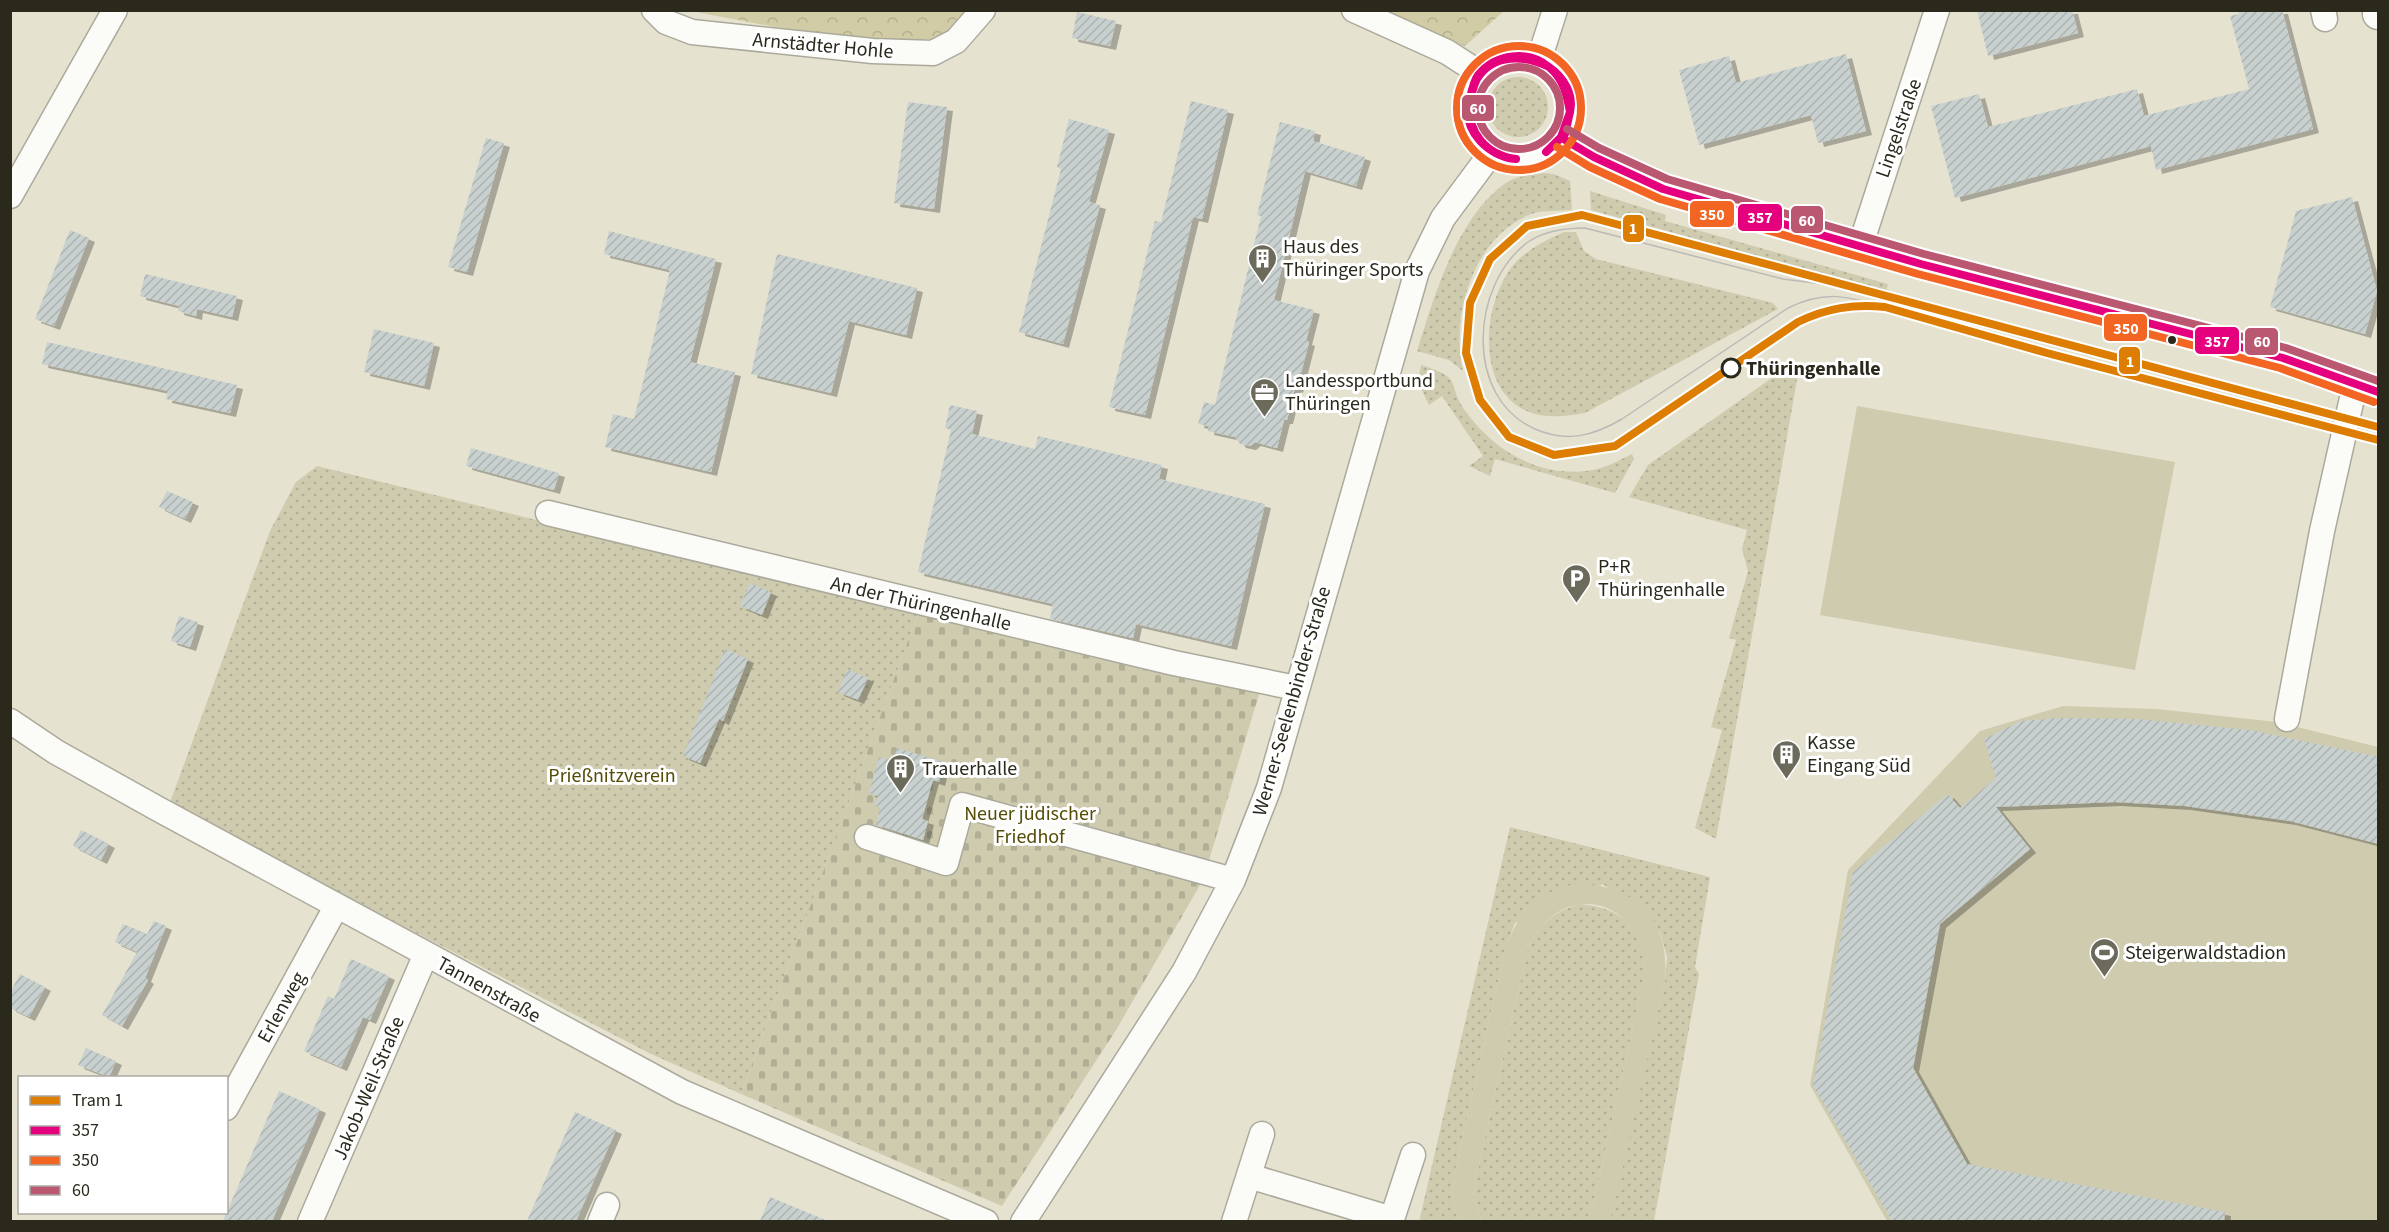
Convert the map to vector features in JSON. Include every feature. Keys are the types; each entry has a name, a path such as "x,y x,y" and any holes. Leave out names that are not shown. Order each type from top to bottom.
{"street":[{"path":"10,196 115,10"},
{"name":"Arnstädter Hohle","path":"654,10 666,22 692,32 862,50 933,53 956,41 983,10"},
{"path":"1354,10 1447,52 1481,74"},
{"path":"1539,60 1556,10"},
{"name":"Lingelstraße","path":"1860,247 1937,10"},
{"path":"1526,56 1539,60 1557,72 1567,86 1572,104 1569,122 1562,138 1542,154 1530,159 1517,160 1492,152 1476,137 1467,109 1470,91 1481,74 1492,63 1508,57 1526,56"},
{"path":"1562,138 1594,157 1663,189 1860,247 2283,358 2379,392"},
{"name":"Werner-Seelenbinder-Straße","path":"1023,1221 1184,972 1233,880 1269,788 1417,271 1443,218 1492,152"},
{"path":"2287,719 2324,520 2355,385"},
{"name":"An der Thüringenhalle","path":"548,513 1174,663 1296,688"},
{"name":"Tannenstraße","path":"10,721 56,752 336,907 682,1092 959,1216 986,1221"},
{"path":"867,837 946,863 962,805 1233,880"},
{"name":"Erlenweg","path":"228,1104 336,907"},
{"name":"Jakob-Weil-Straße","path":"310,1221 426,954"},
{"path":"1234,1221 1262,1134"},
{"path":"1249,1176 1392,1219 1413,1155"}],"green space":[{"path":"691,11 966,11 941,38 878,40 815,34"},
{"path":"1374,11 1504,11 1465,46"},
{"path":"1518,77 1530,79 1543,90 1548,107 1546,119 1535,132 1518,137 1506,135 1493,124 1488,107 1490,95 1501,82"},
{"path":"1554,174 1570,181 1572,210 1531,214 1511,225 1494,240 1481,259 1470,280 1460,326 1463,371 1449,360 1417,351 1439,284 1472,218 1503,185 1522,176"},
{"path":"1590,191 1666,215 1665,221 1888,284 1886,292 1591,210"},
{"path":"1564,232 1576,232 1584,251 1596,259 1773,303 1778,309 1585,413 1560,416 1535,414 1516,404 1502,390 1493,371 1489,350 1490,327 1501,285 1511,268 1529,251"},
{"path":"1800,363 1716,839 1695,828 1722,730 1711,727 1736,640 1729,638 1748,571 1742,549 1747,530 1629,497 1648,465 1789,366 1795,367"},
{"path":"1421,365 1449,378 1466,412 1478,426 1505,450 1521,459 1538,466 1574,472 1598,469 1632,454 1634,459 1615,493 1495,459 1490,476 1469,466 1483,456 1442,396 1429,405 1418,382"},
{"path":"1857,406 2175,462 2135,670 1820,615"},
{"name":"Prießnitzverein","path":"317,466 918,614 741,1094 649,1053 169,805 270,531 296,482"},
{"name":"Neuer jüdischer Friedhof","path":"918,614 1260,691 1203,880 1116,1030 1002,1206 741,1094"},
{"name":"Steigerwaldstadion","path":"2063,706 2157,709 2277,722 2378,747 2378,1221 1887,1221 1810,1085 1848,870 1980,731"},
{"path":"1510,827 1710,877 1695,967 1699,974 1654,1221 1609,1221 1665,981 1667,957 1660,932 1603,884 1515,923 1506,946 1454,1175 1453,1200 1458,1221 1419,1222"},
{"path":"1578,883 1618,891 1634,900 1656,924 1665,959 1665,981 1613,1211 1609,1221 1586,1221 1593,1205 1644,978 1641,950 1632,929 1617,913 1598,905 1578,905 1558,912 1541,928 1527,952 1476,1178 1474,1198 1482,1221 1458,1221 1453,1200 1454,1175 1506,946 1518,921 1533,904 1552,892"},
{"path":"1580,904 1610,911 1630,925 1637,935 1644,962 1644,978 1593,1205 1586,1221 1482,1221 1474,1198 1476,1178 1527,952 1536,934 1547,921 1561,911"}],"building":[{"path":"1977,10 2072,10 2078,33 1988,56"},
{"path":"2238,10 2282,10 2313,129 2156,170 2151,146 1955,198 1931,106 1979,94 1988,127 2137,89 2144,116 2249,89 2230,16 2239,14"},
{"path":"1077,12 1116,21 1110,46 1072,38"},
{"path":"1846,54 1866,131 1818,143 1811,115 1699,145 1679,70 1729,56 1736,83"},
{"path":"1191,101 1228,110 1202,219 1193,217 1145,415 1109,407 1155,221 1161,222"},
{"path":"908,102 947,107 934,209 894,203"},
{"path":"1069,119 1109,130 1089,202 1100,205 1063,344 1019,332 1061,169 1057,167"},
{"name":"Haus des Thüringer Sports","path":"1280,122 1315,131 1313,141 1365,157 1356,186 1305,171 1274,300 1314,310 1306,341 1309,342 1297,389 1295,388 1287,420 1284,420 1277,448 1255,442 1250,446 1240,444 1235,437 1208,431 1209,426 1198,424 1204,402 1215,405 1261,216 1257,215"},
{"path":"486,138 504,143 467,272 448,267"},
{"path":"2352,197 2377,291 2365,334 2270,307 2296,211"},
{"path":"70,230 89,238 54,326 35,319"},
{"path":"609,231 716,259 690,362 735,372 711,472 605,447 613,414 634,419 670,270 604,254"},
{"path":"777,254 917,288 906,335 849,321 831,393 751,374"},
{"path":"145,274 237,296 232,317 197,309 196,316 178,311 179,306 140,296"},
{"path":"374,329 434,343 424,386 364,372"},
{"path":"47,342 237,385 230,413 166,399 168,391 42,364"},
{"path":"950,405 977,411 972,434 1035,449 1038,436 1162,465 1159,479 1265,504 1231,646 1136,624 1133,638 1050,619 1053,604 918,572 951,430 945,428"},
{"path":"471,448 559,473 554,490 466,466"},
{"path":"167,491 193,502 185,519 159,507"},
{"path":"750,583 771,592 762,615 740,606"},
{"path":"179,616 198,622 190,647 171,641"},
{"path":"725,649 748,659 723,721 719,719 700,763 683,756"},
{"path":"847,669 868,678 858,700 838,692"},
{"path":"2060,718 2136,719 2250,730 2379,757 2379,844 2290,821 2185,806 2115,802 1996,807 2030,849 1940,924 1913,1068 1967,1164 2225,1212 2224,1221 1892,1221 1813,1085 1853,872 1948,794 1960,808 1996,778 1984,739 2021,721"},
{"name":"Trauerhalle","path":"897,748 944,762 939,782 933,780 922,819 928,821 923,840 876,825 880,807 875,806 878,796 869,793 879,757 893,761"},
{"path":"81,830 109,844 101,860 73,846"},
{"path":"154,921 166,926 145,978 148,980 122,1026 102,1015 137,952 115,942 123,924 147,934"},
{"path":"351,959 389,976 370,1020 363,1017 341,1067 304,1051 328,996 334,999"},
{"path":"20,974 45,987 29,1017 10,1008 10,993"},
{"path":"86,1048 116,1061 109,1076 78,1065"},
{"path":"279,1091 320,1109 272,1221 223,1221 228,1214"},
{"path":"575,1112 616,1130 576,1221 527,1221"},
{"path":"770,1197 828,1221 760,1221"}],"tram line":[{"name":"1","path":"2378,427 1582,215 1527,226 1490,259 1470,303 1466,353 1480,400 1509,437 1554,455 1615,446 1798,322 1830,310 1862,306 1885,307 2047,353 2378,440"},
{"path":"1869,290 1783,279 1585,228 1555,231 1528,242 1509,261 1495,285 1486,312 1483,340 1486,368 1496,393 1512,414 1535,429 1547,433 1558,436 1580,436 1601,430 1622,419 1788,308 1801,302 1836,297 1885,307"}],"transit line":[{"name":"350","path":"1519,46 1543,51 1554,56 1563,64 1571,73 1576,84 1581,108 1576,132 1571,143 1563,152 1554,160 1543,165 1519,170 1495,165 1484,160 1475,152 1467,143 1462,132 1457,108 1462,84 1467,73 1475,64 1484,56 1495,51 1519,46"},
{"name":"357","path":"1469,102 1478,75 1485,68 1503,58 1522,56 1532,58 1549,67"},
{"name":"357","path":"1469,102 1477,79 1492,64 1520,59 1549,67"},
{"name":"60","path":"1519,67 1535,70 1548,79 1557,92 1560,108 1557,124 1548,137 1535,146 1519,149 1503,146 1490,137 1481,124 1478,108 1481,92 1490,79 1503,70 1519,67"},
{"name":"357","path":"1549,67 1567,87 1571,99 1570,112"},
{"name":"357","path":"1549,67 1561,82 1570,112"},
{"name":"357","path":"1469,102 1471,123 1481,140 1496,153 1516,159"},
{"name":"357","path":"1469,102 1470,123 1480,141 1496,153 1516,159"},
{"name":"357","path":"1546,152 1561,137 1570,112"},
{"name":"357","path":"1546,152 1565,134 1570,112"},
{"name":"60","path":"1567,129 1599,148 1667,179 1924,254 2286,348 2378,381"},
{"name":"357","path":"1562,138 1594,157 1663,189 1921,264 2283,358 2378,392"},
{"name":"350","path":"1557,147 1590,167 1660,199 1918,274 2280,368 2374,402"}],"place":[{"name":"Haus des Thüringer Sports","path":"1262,284"},
{"name":"Thüringenhalle","path":"1731,368"},
{"name":"Landessportbund Thüringen","path":"1264,418"},
{"name":"P+R Thüringenhalle","path":"1577,604"},
{"name":"Kasse Eingang Süd","path":"1786,780"},
{"name":"Trauerhalle","path":"901,794"},
{"name":"Steigerwaldstadion","path":"2104,978"}]}
